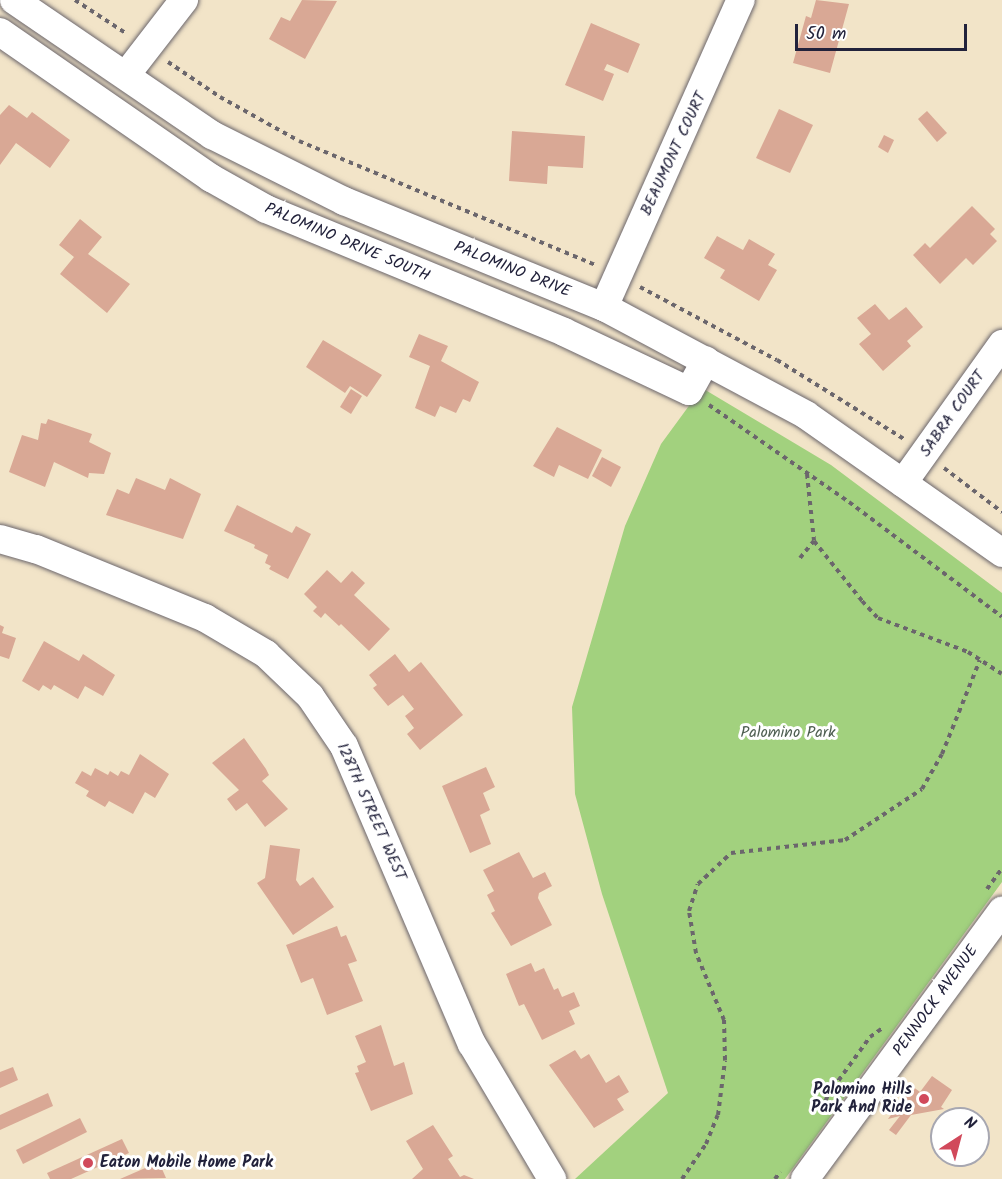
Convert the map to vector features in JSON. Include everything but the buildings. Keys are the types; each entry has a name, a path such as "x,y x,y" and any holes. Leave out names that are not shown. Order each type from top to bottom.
{"street":[{"name":"PALOMINO DRIVE","path":"15,0 212,135 344,201 604,307 806,415 1002,553"},
{"path":"126,75 184,0"},
{"name":"BEAUMONT COURT","path":"604,307 741,0"},
{"name":"PALOMINO DRIVE SOUTH","path":"0,32 211,178 266,209 564,332 688,391"},
{"name":"SABRA COURT","path":"903,483 1002,344"},
{"path":"688,391 706,360"},
{"name":"128TH STREET WEST","path":"0,540 36,549 205,618 266,654 310,696 344,746 472,1044 552,1179"},
{"name":"PENNOCK AVENUE","path":"805,1179 1002,911"}],"path":[{"path":"75,0 220,97 299,141 383,179 550,243 618,276 777,360 925,453 1002,512"},
{"path":"688,391 807,473 1002,617"},
{"path":"807,473 814,541 878,618 980,660 1002,674"},
{"path":"800,558 814,541"},
{"path":"682,1179 706,1144 718,1115 724,1060 724,1020 696,953 689,911 698,884 731,853 845,840 922,789 942,754 980,660"}],"green space":[{"name":"Palomino Park","path":"702,388 831,465 1002,593 1002,882 785,1179 575,1179 668,1093 602,894 575,794 572,707 625,526 661,444"}],"place":[{"name":"Palomino Hills Park And Ride","path":"924,1099"},
{"name":"Eaton Mobile Home Park","path":"88,1163"}]}
